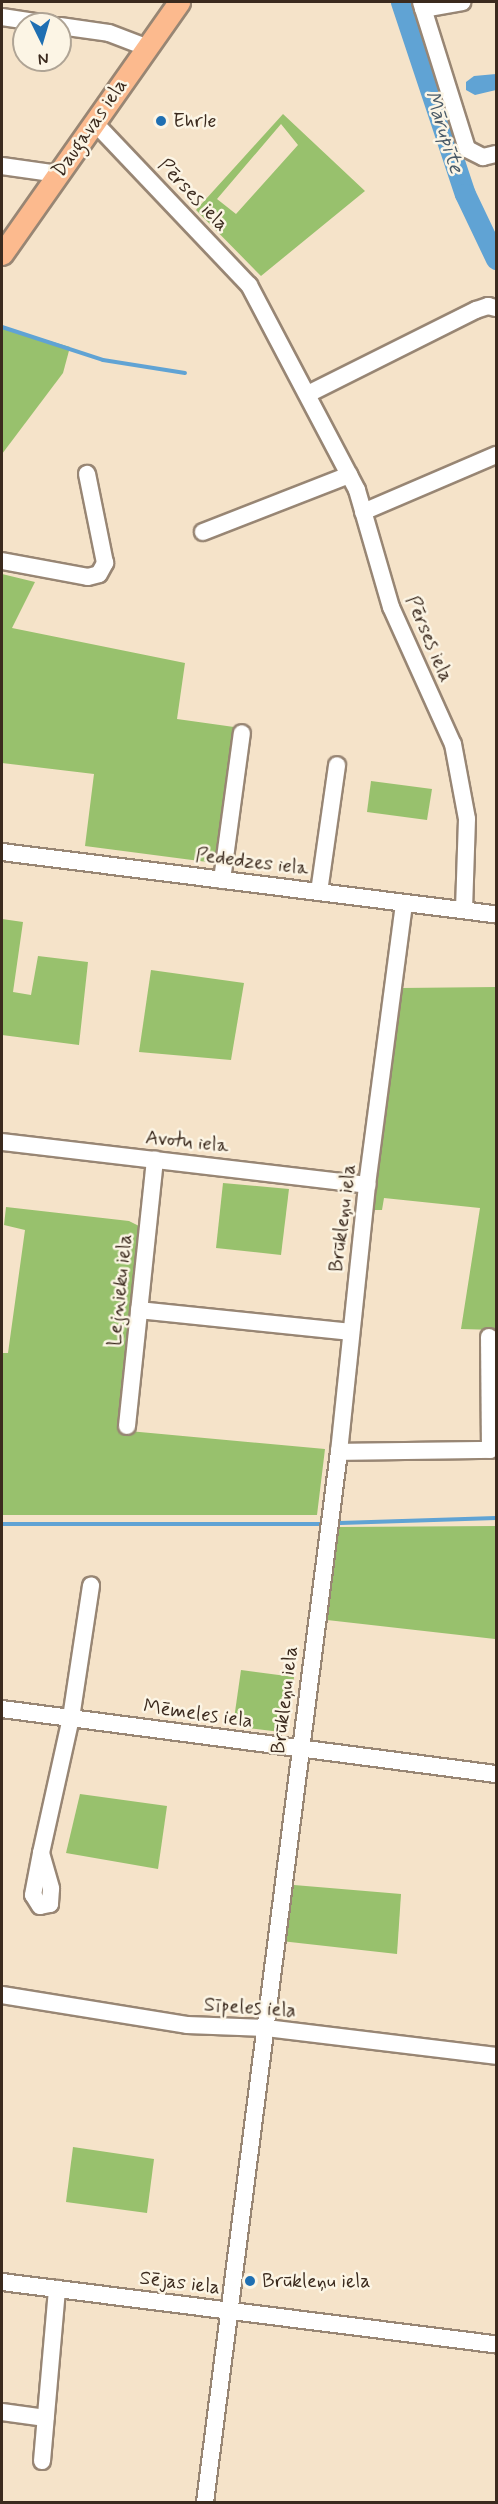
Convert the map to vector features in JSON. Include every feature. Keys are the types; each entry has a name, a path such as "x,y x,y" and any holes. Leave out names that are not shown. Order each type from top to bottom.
{"main road":[{"name":"Daugavas iela","path":"2,254 179,2"}],"street":[{"path":"462,2 422,5 467,148 490,155"},
{"path":"72,28 110,33 146,47"},
{"name":"Pērses iela","path":"95,123 249,285 349,475 363,512 391,607 453,744 467,819 464,910"},
{"path":"2,166 58,174"},
{"path":"308,394 476,310 488,306 496,308"},
{"path":"363,512 496,455"},
{"path":"2,561 88,577 99,574 105,563 87,474"},
{"path":"203,532 349,475"},
{"path":"222,880 242,733"},
{"path":"319,892 337,765"},
{"name":"Pededzes iela","path":"2,852 496,914"},
{"name":"Brūkleņu iela","path":"205,2502 339,1452 367,1185 404,903"},
{"name":"Avotu iela","path":"2,1142 367,1185"},
{"name":"Lejnieku iela","path":"127,1426 155,1159"},
{"path":"139,1310 351,1332"},
{"path":"339,1452 490,1450 489,1338"},
{"path":"41,1853 71,1718 91,1586"},
{"name":"Mēmeles iela","path":"2,1709 496,1774"},
{"name":"Sīpeles iela","path":"2,1995 187,2025 266,2028 496,2056"},
{"name":"Sējas iela","path":"2,2282 496,2344"},
{"path":"42,2461 57,2289"},
{"path":"2,2412 46,2418"}],"green space":[{"path":"283,114 365,191 261,276 196,210","holes":["281,124 298,145 236,214 217,199"]},
{"path":"2,327 70,347 63,373 2,454"},
{"path":"2,574 35,582 12,628 185,663 177,719 234,727 215,863 85,846 94,774 2,763"},
{"path":"371,781 432,789 427,820 367,812"},
{"path":"2,919 23,922 13,992 31,995 38,956 88,962 79,1045 2,1035"},
{"path":"151,970 244,983 231,1060 139,1052"},
{"path":"496,987 496,1330 461,1329 480,1208 384,1198 382,1210 370,1210 373,1184 377,1184 401,988"},
{"path":"223,1183 289,1189 281,1255 216,1248"},
{"path":"6,1207 129,1221 141,1227 118,1430 325,1449 317,1515 2,1515 2,1353 8,1353 25,1230 4,1225"},
{"path":"496,1526 495,1639 327,1620 339,1527"},
{"path":"241,1670 294,1677 288,1726 281,1732 233,1726"},
{"path":"80,1794 167,1806 158,1869 66,1853"},
{"path":"294,1885 401,1894 397,1954 281,1941 287,1893"},
{"path":"73,2147 154,2159 147,2213 66,2202"}],"water":[{"path":"496,74 496,90 475,95 466,90 466,82 474,76"}],"waterway":[{"name":"Mārupīte","path":"401,2 465,194 496,259"},
{"path":"2,327 103,360 185,373"},
{"path":"340,1523 496,1518"},
{"path":"2,1524 321,1524"}],"place":[{"name":"Ehrle","path":"161,121"},
{"name":"Brūkleņu iela","path":"250,2281"}]}
